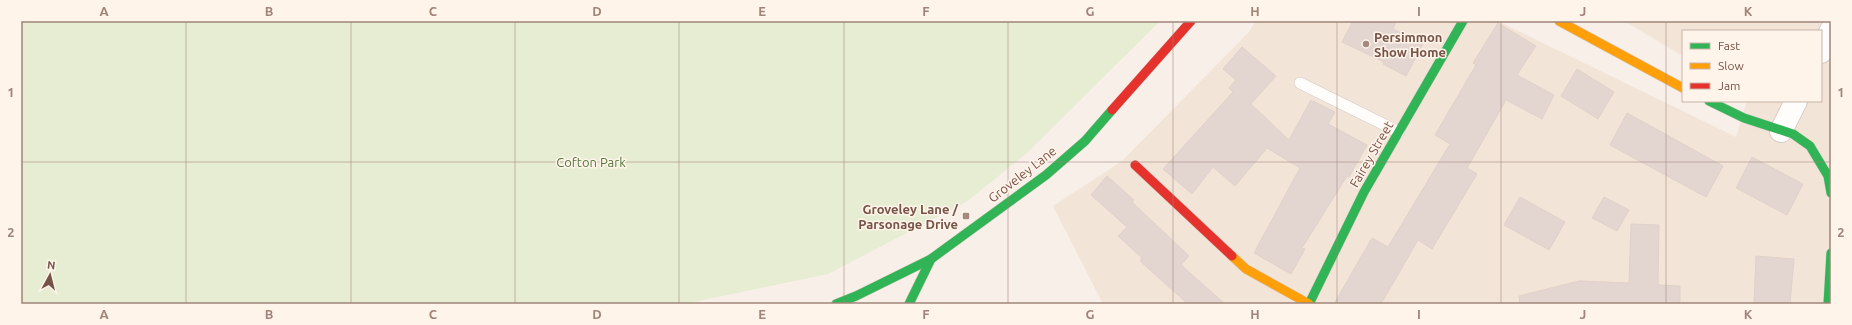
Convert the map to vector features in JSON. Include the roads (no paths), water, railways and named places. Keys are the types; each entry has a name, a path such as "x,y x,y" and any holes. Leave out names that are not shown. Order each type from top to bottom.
{"street":[{"name":"Groveley Lane","path":"836,304 856,296 931,259 1046,175 1085,141 1191,21"},
{"name":"Fairey Street","path":"1135,165 1246,270 1309,304 1364,192 1463,21"},
{"path":"1559,21 1682,87"},
{"path":"1822,50 1831,30"},
{"path":"1711,102 1744,118 1794,134 1810,146 1828,176 1831,193"},
{"path":"1781,130 1795,102"},
{"path":"1828,304 1831,253"},
{"path":"909,304 931,259"}],"lane":[{"path":"1300,83 1399,132"}],"place":[{"name":"Persimmon Show Home","path":"1366,44"},
{"name":"Groveley Lane / Parsonage Drive","path":"966,216"}],"park label":[{"name":"Cofton Park","path":"591,162"}]}
